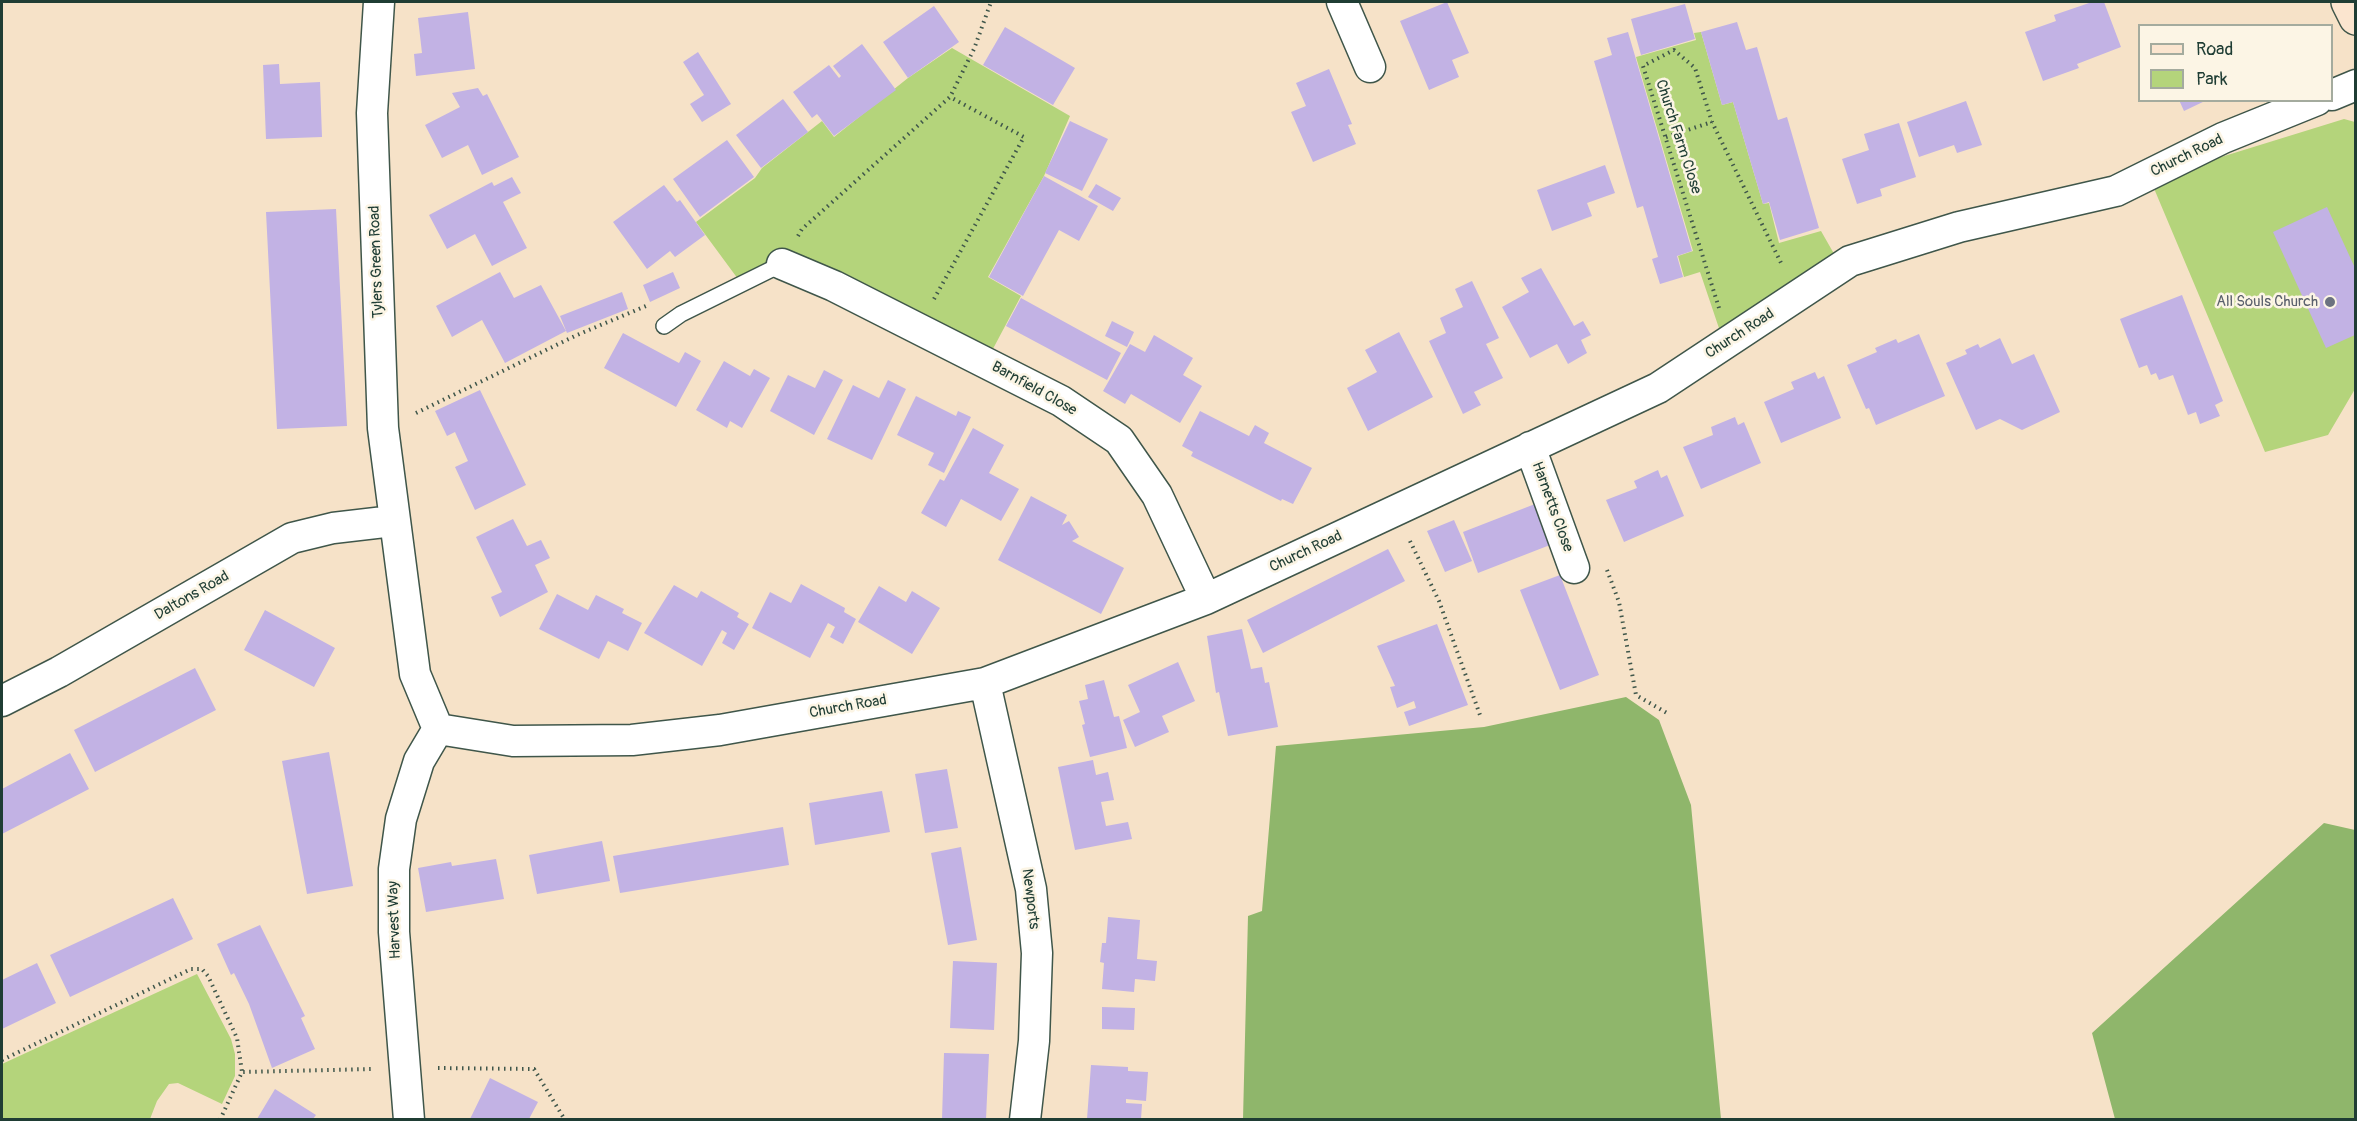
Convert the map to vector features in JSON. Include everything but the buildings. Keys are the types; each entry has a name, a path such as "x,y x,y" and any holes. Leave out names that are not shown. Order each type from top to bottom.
{"street":[{"name":"Tylers Green Road","path":"379,2 372,113 383,429 393,521"},
{"path":"1342,2 1370,67"},
{"path":"2348,2 2355,18"},
{"path":"2333,94 2355,85"},
{"name":"Church Road","path":"438,729 513,741 632,740 720,730 985,683 1206,599 1658,388 1850,261 1959,227 2116,192 2223,138 2312,102"},
{"name":"Barnfield Close","path":"782,264 834,286 1061,401 1119,441 1157,495 1206,599"},
{"name":"Harnetts Close","path":"1530,447 1574,568"},
{"path":"393,521 415,674 438,729"},
{"name":"Daltons Road","path":"2,701 59,672 292,538 333,528 393,521"},
{"name":"Newports","path":"985,683 1031,889 1036,953 1034,1041 1025,1119"},
{"name":"Harvest Way","path":"409,1119 403,1068 394,932 394,868 401,819 419,761 438,729"}],"lane":[{"path":"664,326 681,314 782,264"}],"path":[{"path":"782,264 802,229 950,97 974,49 991,2"},
{"name":"Church Farm Close","path":"1729,341 1643,66 1674,50 1695,68 1712,122 1797,296"},
{"path":"918,328 1024,137 950,97"},
{"path":"1666,137 1712,122"},
{"path":"383,429 577,335 650,304"},
{"path":"1395,511 1439,601 1480,715"},
{"path":"2,1060 191,969 202,969 208,976 237,1038 242,1072 220,1119"},
{"path":"242,1072 403,1068"},
{"path":"445,1068 534,1069 565,1119"}],"green space":[{"path":"1701,32 1722,105 1733,102 1763,204 1769,203 1779,243 1821,231 1841,266 1724,343 1700,272 1684,277 1678,256 1693,251 1636,57 1696,40 1694,33"},
{"path":"952,48 1070,116 1044,176 988,277 1021,296 986,362 782,263 738,279 696,222 755,178 762,168 822,121 834,137 908,78"},
{"path":"2344,119 2355,122 2355,389 2328,435 2265,452 2150,179"},
{"path":"1626,697 1659,720 1691,805 1721,1119 1243,1119 1248,916 1262,911 1276,746 1484,727"},
{"path":"2324,823 2355,830 2355,1119 2115,1119 2092,1033"},
{"path":"197,974 231,1039 235,1054 235,1076 222,1104 178,1083 169,1084 157,1101 150,1119 2,1119 2,1064"}],"place":[{"name":"All Souls Church","path":"2330,302"}]}
